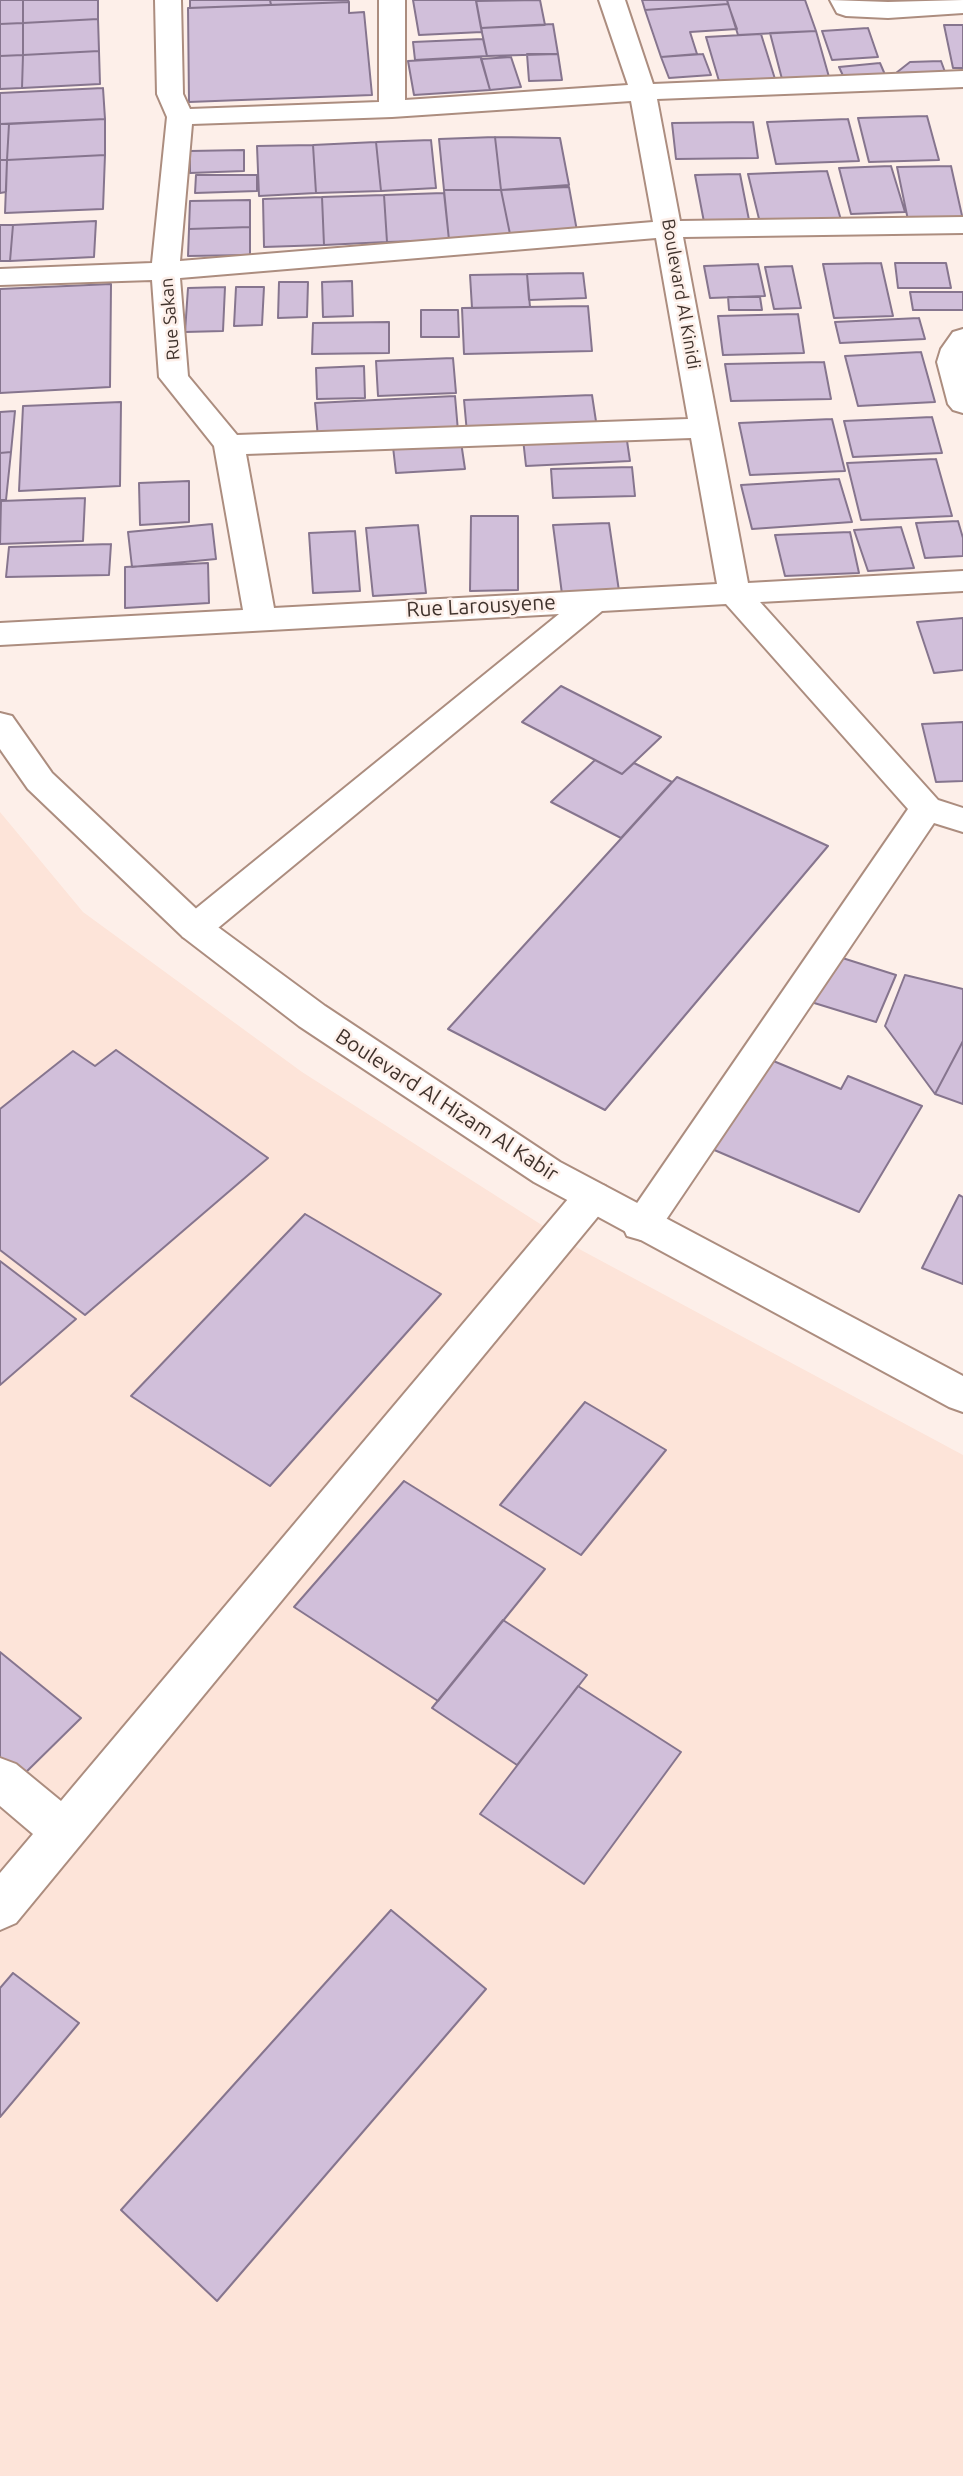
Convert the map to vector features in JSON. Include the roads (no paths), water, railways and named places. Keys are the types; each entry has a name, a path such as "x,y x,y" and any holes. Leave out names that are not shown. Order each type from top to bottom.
{"street":[{"name":"Rue Sakan","path":"168,0 170,94 180,117 165,271 174,377 229,446 260,618"},
{"path":"392,0 392,109"},
{"name":"Boulevard Al Kinidi","path":"612,0 643,92 734,593"},
{"path":"844,0 846,8 963,5"},
{"path":"180,117 392,109 643,92 963,79"},
{"path":"0,277 165,271 670,229 963,225"},
{"path":"963,338 955,349 951,362 963,404"},
{"path":"229,446 705,428"},
{"name":"Rue Larousyene","path":"6,627 260,618 963,581"},
{"path":"734,593 926,808 963,820"},
{"path":"195,928 596,600"},
{"name":"Boulevard Al Hizam Al Kabir","path":"0,724 40,780 195,928 312,1016 547,1172 963,1395"},
{"path":"641,1224 926,808"},
{"path":"0,1909 592,1197"},
{"path":"0,1779 64,1832"}]}
